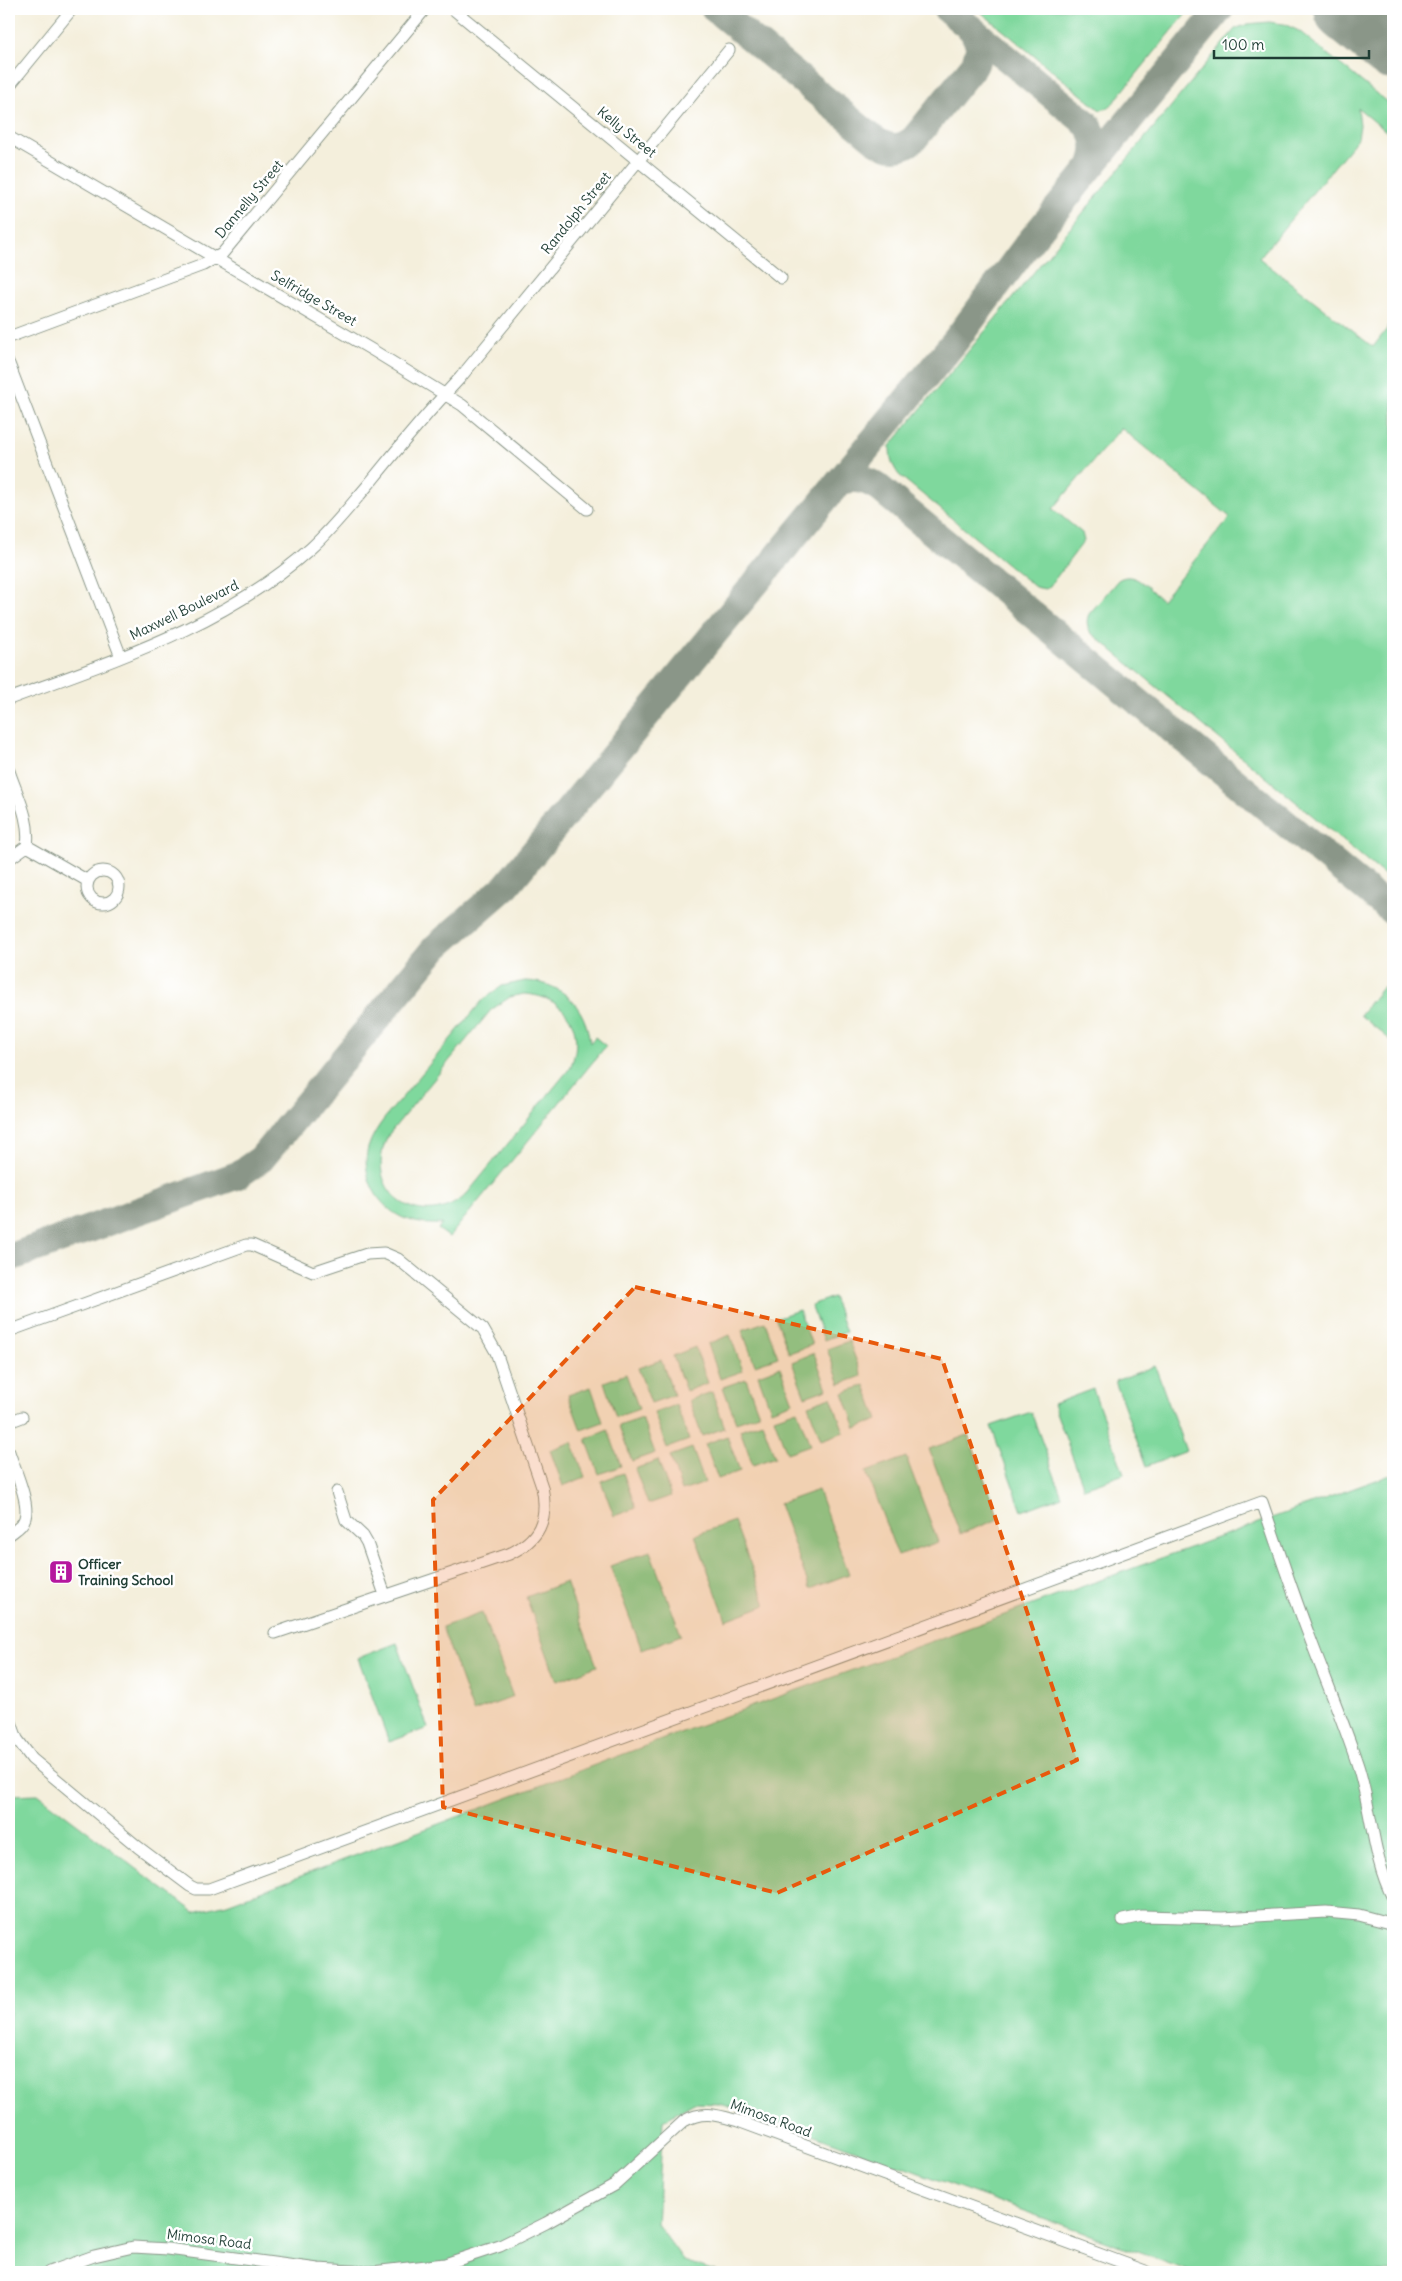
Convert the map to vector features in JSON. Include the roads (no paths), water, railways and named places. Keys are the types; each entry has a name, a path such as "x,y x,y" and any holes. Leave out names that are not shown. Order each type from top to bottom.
{"street":[{"path":"9,86 72,9"},
{"name":"Dannelly Street","path":"9,337 203,265 215,258 232,244 425,9"},
{"name":"Kelly Street","path":"454,9 781,278"},
{"name":"Randolph Street","path":"445,394 729,50"},
{"name":"Selfridge Street","path":"9,137 445,394 476,416 588,509"},
{"path":"9,364 121,657"},
{"name":"Maxwell Boulevard","path":"9,699 177,634 243,599 297,560 331,528 445,394"},
{"path":"9,771 26,821 28,835 27,846 9,859"},
{"path":"27,846 88,881"},
{"path":"9,1331 246,1245 252,1245 313,1272 375,1253 384,1253 398,1259 482,1328 488,1335 496,1352 542,1487 545,1510 537,1532 520,1549 276,1633"},
{"path":"9,1422 22,1417"},
{"path":"9,1452 26,1507 25,1518 18,1529 9,1535"},
{"path":"337,1492 346,1520 363,1536 367,1543 385,1595"},
{"path":"9,1717 17,1739 32,1759 138,1847 190,1886 196,1889 208,1889 1262,1502 1309,1637 1357,1763 1370,1811 1378,1857 1393,1898"},
{"path":"1123,1920 1142,1916 1223,1918 1326,1912 1359,1915 1393,1924"},
{"name":"Mimosa Road","path":"372,2272 445,2264 500,2246 599,2195 628,2174 684,2121 707,2113 738,2121 1148,2272"},
{"name":"Mimosa Road","path":"49,2272 94,2256 133,2247 168,2248 318,2269 368,2272"}],"place":[{"name":"Officer Training School","path":"61,1572"}]}
